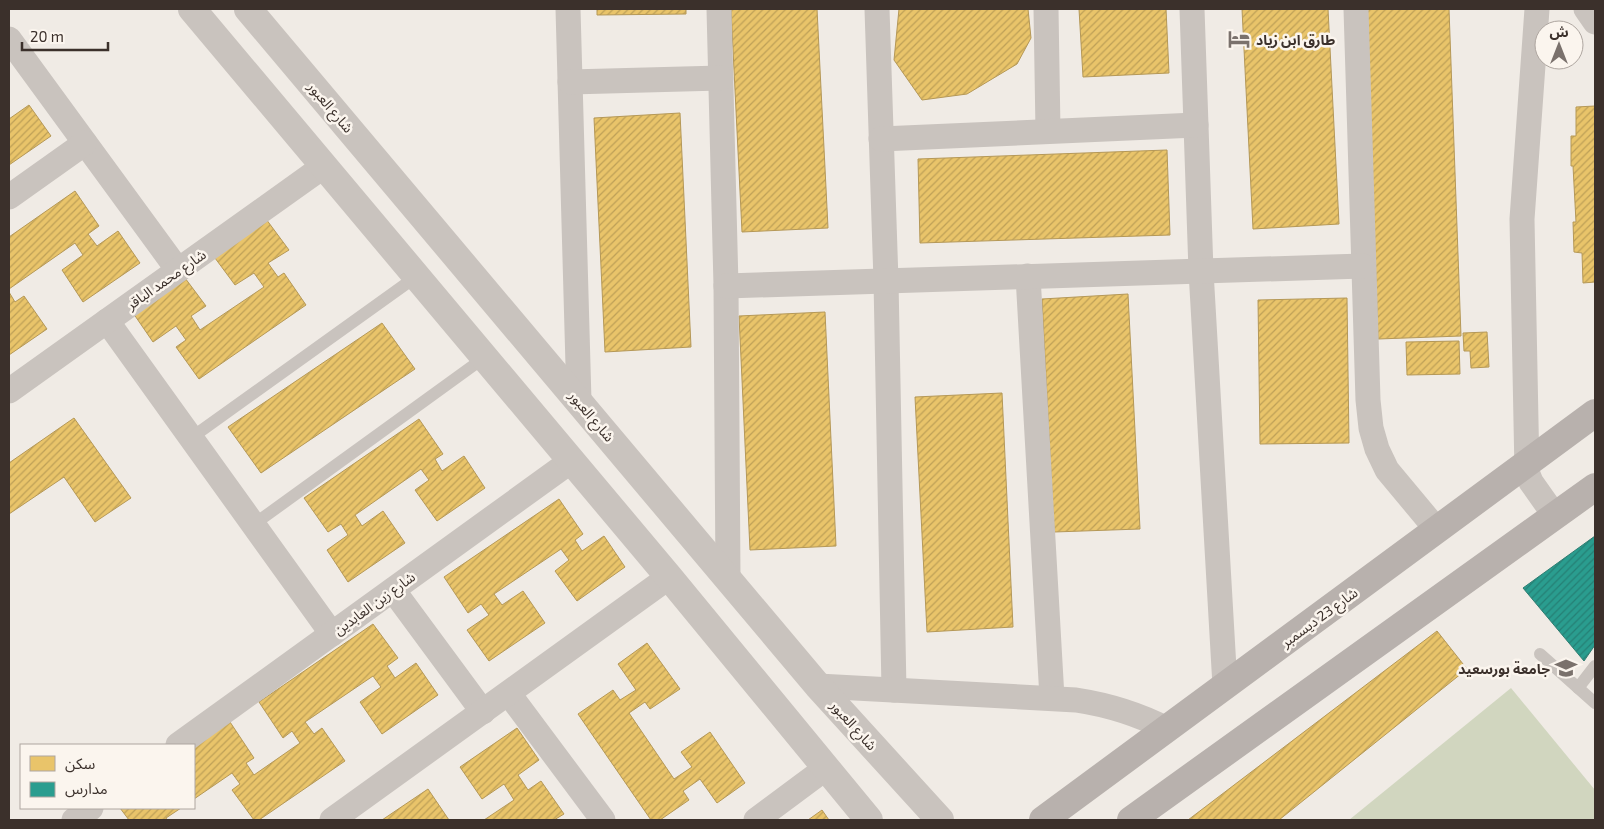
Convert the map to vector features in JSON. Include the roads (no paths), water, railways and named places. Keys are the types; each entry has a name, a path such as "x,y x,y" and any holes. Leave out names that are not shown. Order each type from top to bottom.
{"main road":[{"name":"شارع 23 ديسمبر","path":"1043,820 1595,413"},
{"path":"1131,820 1595,487"}],"street":[{"path":"192,9 669,577 869,820"},
{"name":"شارع العبور","path":"248,9 818,686 940,820"},
{"path":"568,9 579,401"},
{"path":"719,9 726,286 728,578"},
{"path":"877,9 886,281 894,690"},
{"path":"1046,9 1048,131"},
{"path":"1192,9 1202,271 1225,686"},
{"path":"1356,9 1363,266 1368,400 1371,428 1377,449 1387,470 1437,530"},
{"path":"1537,9 1522,219 1527,472 1531,482 1555,516"},
{"path":"1586,9 1595,22"},
{"path":"9,39 178,270"},
{"path":"570,82 721,78"},
{"path":"882,138 1196,125"},
{"path":"9,197 85,143"},
{"name":"شارع محمد الباقر","path":"9,391 324,166"},
{"path":"726,286 1363,266"},
{"path":"1028,276 1052,698"},
{"path":"453,319 488,293"},
{"path":"107,321 332,634"},
{"name":"شارع زين العابدين","path":"179,744 571,461"},
{"path":"332,820 669,577"},
{"path":"393,590 483,712"},
{"path":"818,686 1052,698 1099,703 1123,709 1168,729"},
{"path":"509,694 590,816"},
{"path":"756,820 826,768"}],"lane":[{"path":"191,438 417,276"},
{"path":"254,525 485,357"},
{"path":"1540,654 1595,703"},
{"path":"1578,688 1595,666"}],"place":[{"name":"طارق ابن زياد","path":"1239,39"},
{"name":"جامعة بورسعيد","path":"1566,668"}]}
